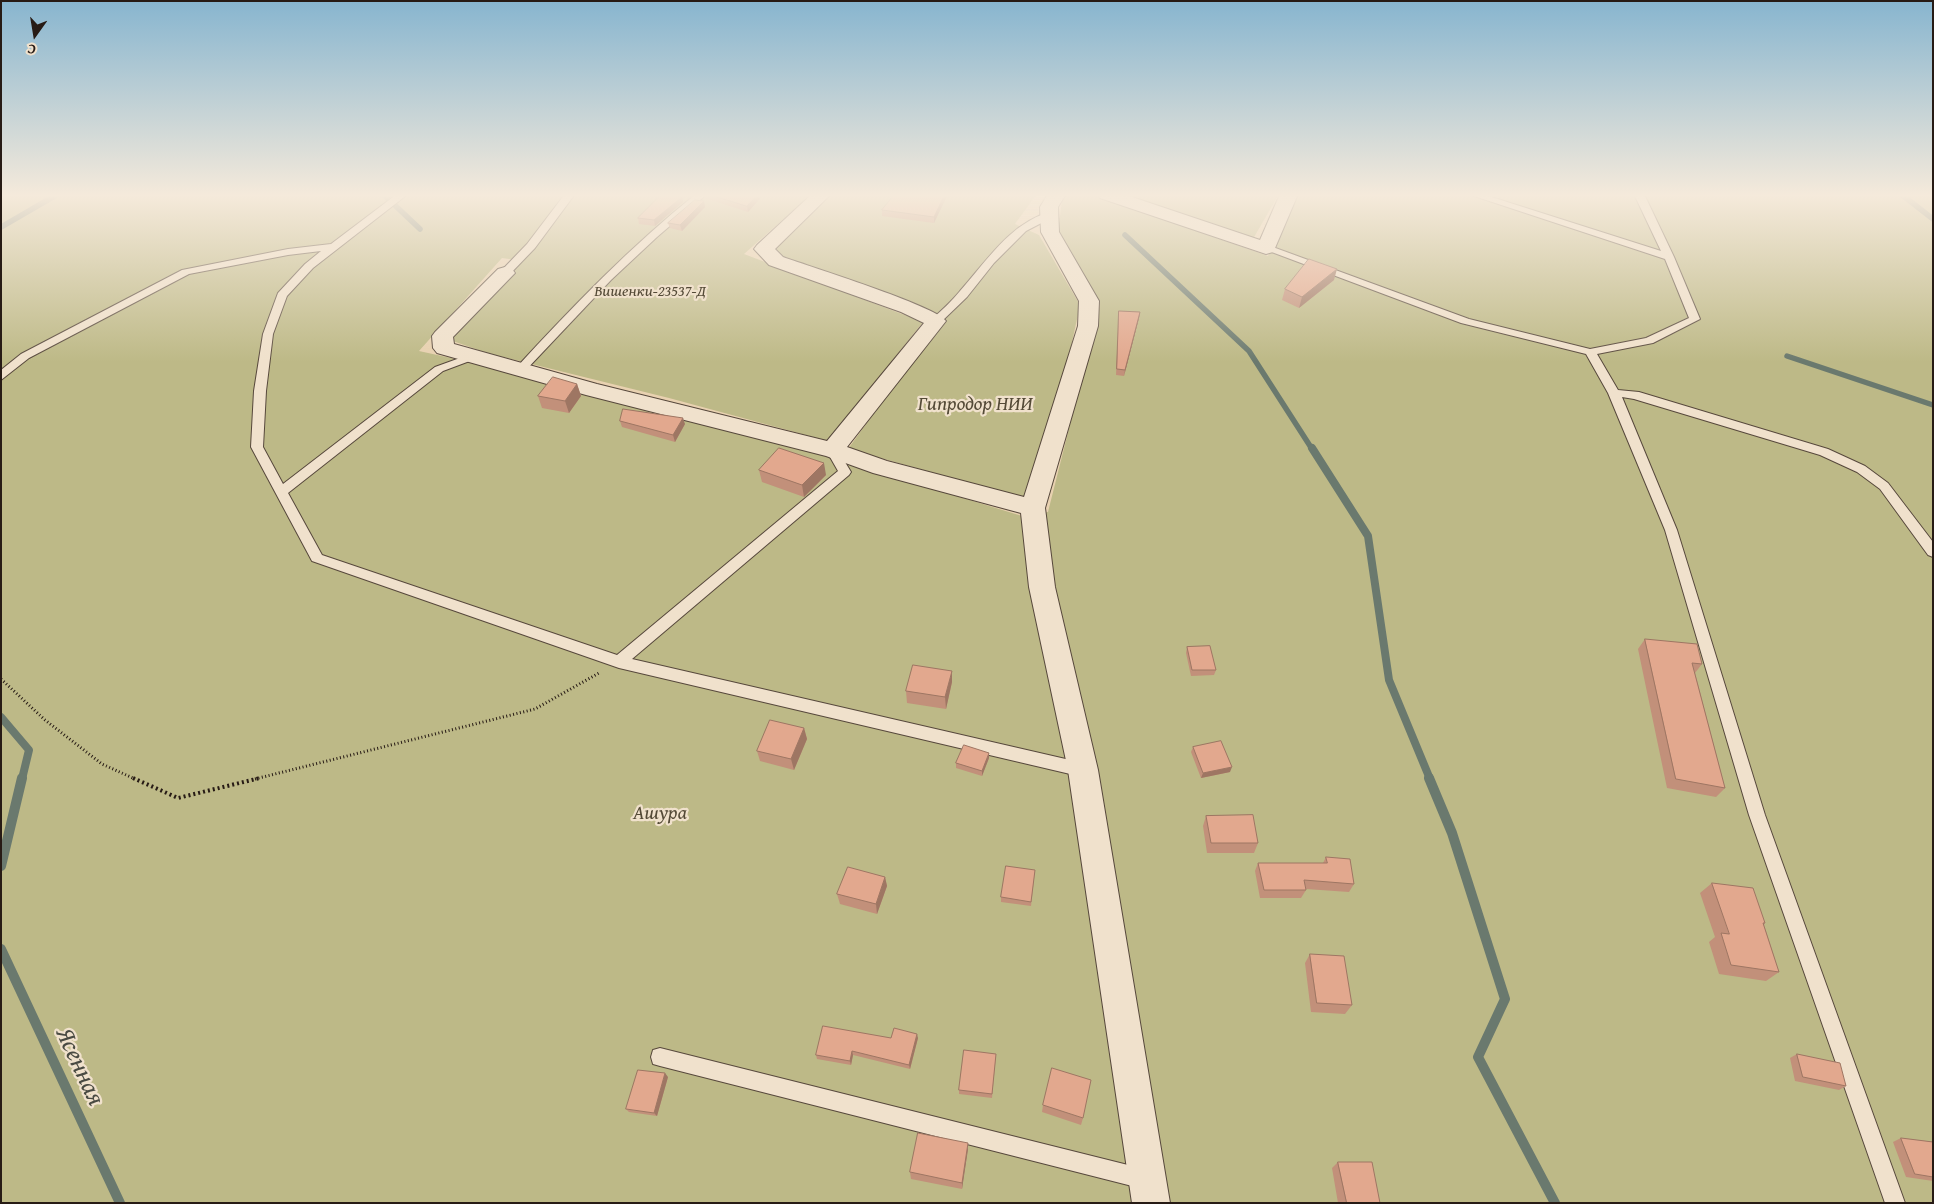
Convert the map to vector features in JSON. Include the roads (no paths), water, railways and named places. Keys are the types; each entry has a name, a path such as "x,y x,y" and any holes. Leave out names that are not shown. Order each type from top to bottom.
{"street":[{"path":"765,250 776,261 908,308 936,320 832,450"},
{"path":"1060,250 1089,301 1088,326 1033,508 1042,587 1083,770 1149,1192"},
{"path":"506,273 442,336 444,348 520,370 832,450 881,467 1033,508"}],"lane":[{"path":"1,376 25,356 186,272 305,250"},
{"path":"330,250 309,266 282,295 268,334 260,391 257,447 317,558 619,662 1083,770"},
{"path":"506,273 526,250"},
{"path":"520,370 576,309 636,250"},
{"path":"936,320 963,295 990,261 1001,250"},
{"path":"1272,250 1465,321 1590,352 1649,341 1696,320 1666,250"},
{"path":"1648,250 1669,257"},
{"path":"1590,352 1614,393 1671,530 1757,814 1895,1203"},
{"path":"281,492 439,369 471,357"},
{"path":"1614,393 1635,395 1824,452 1861,469 1884,486 1933,552"},
{"path":"619,662 845,472 832,450"},
{"path":"660,1057 1149,1192"}],"waterway":[{"path":"1141,250 1249,351 1312,449"},
{"path":"1787,356 1933,405"},
{"path":"1312,448 1368,536 1389,680 1430,779"},
{"name":"Ясенная","path":"1,717 29,750 22,779"},
{"name":"Ясенная","path":"1,866 22,778"},
{"path":"1429,778 1452,833 1505,999 1478,1057 1555,1203"},
{"name":"Ясенная","path":"1,949 120,1203"}],"park label":[{"name":"Вишенки-23537-Д","path":"650,292"},
{"name":"Гипродор НИИ","path":"975,405"},
{"name":"Ашура","path":"660,814"}]}
